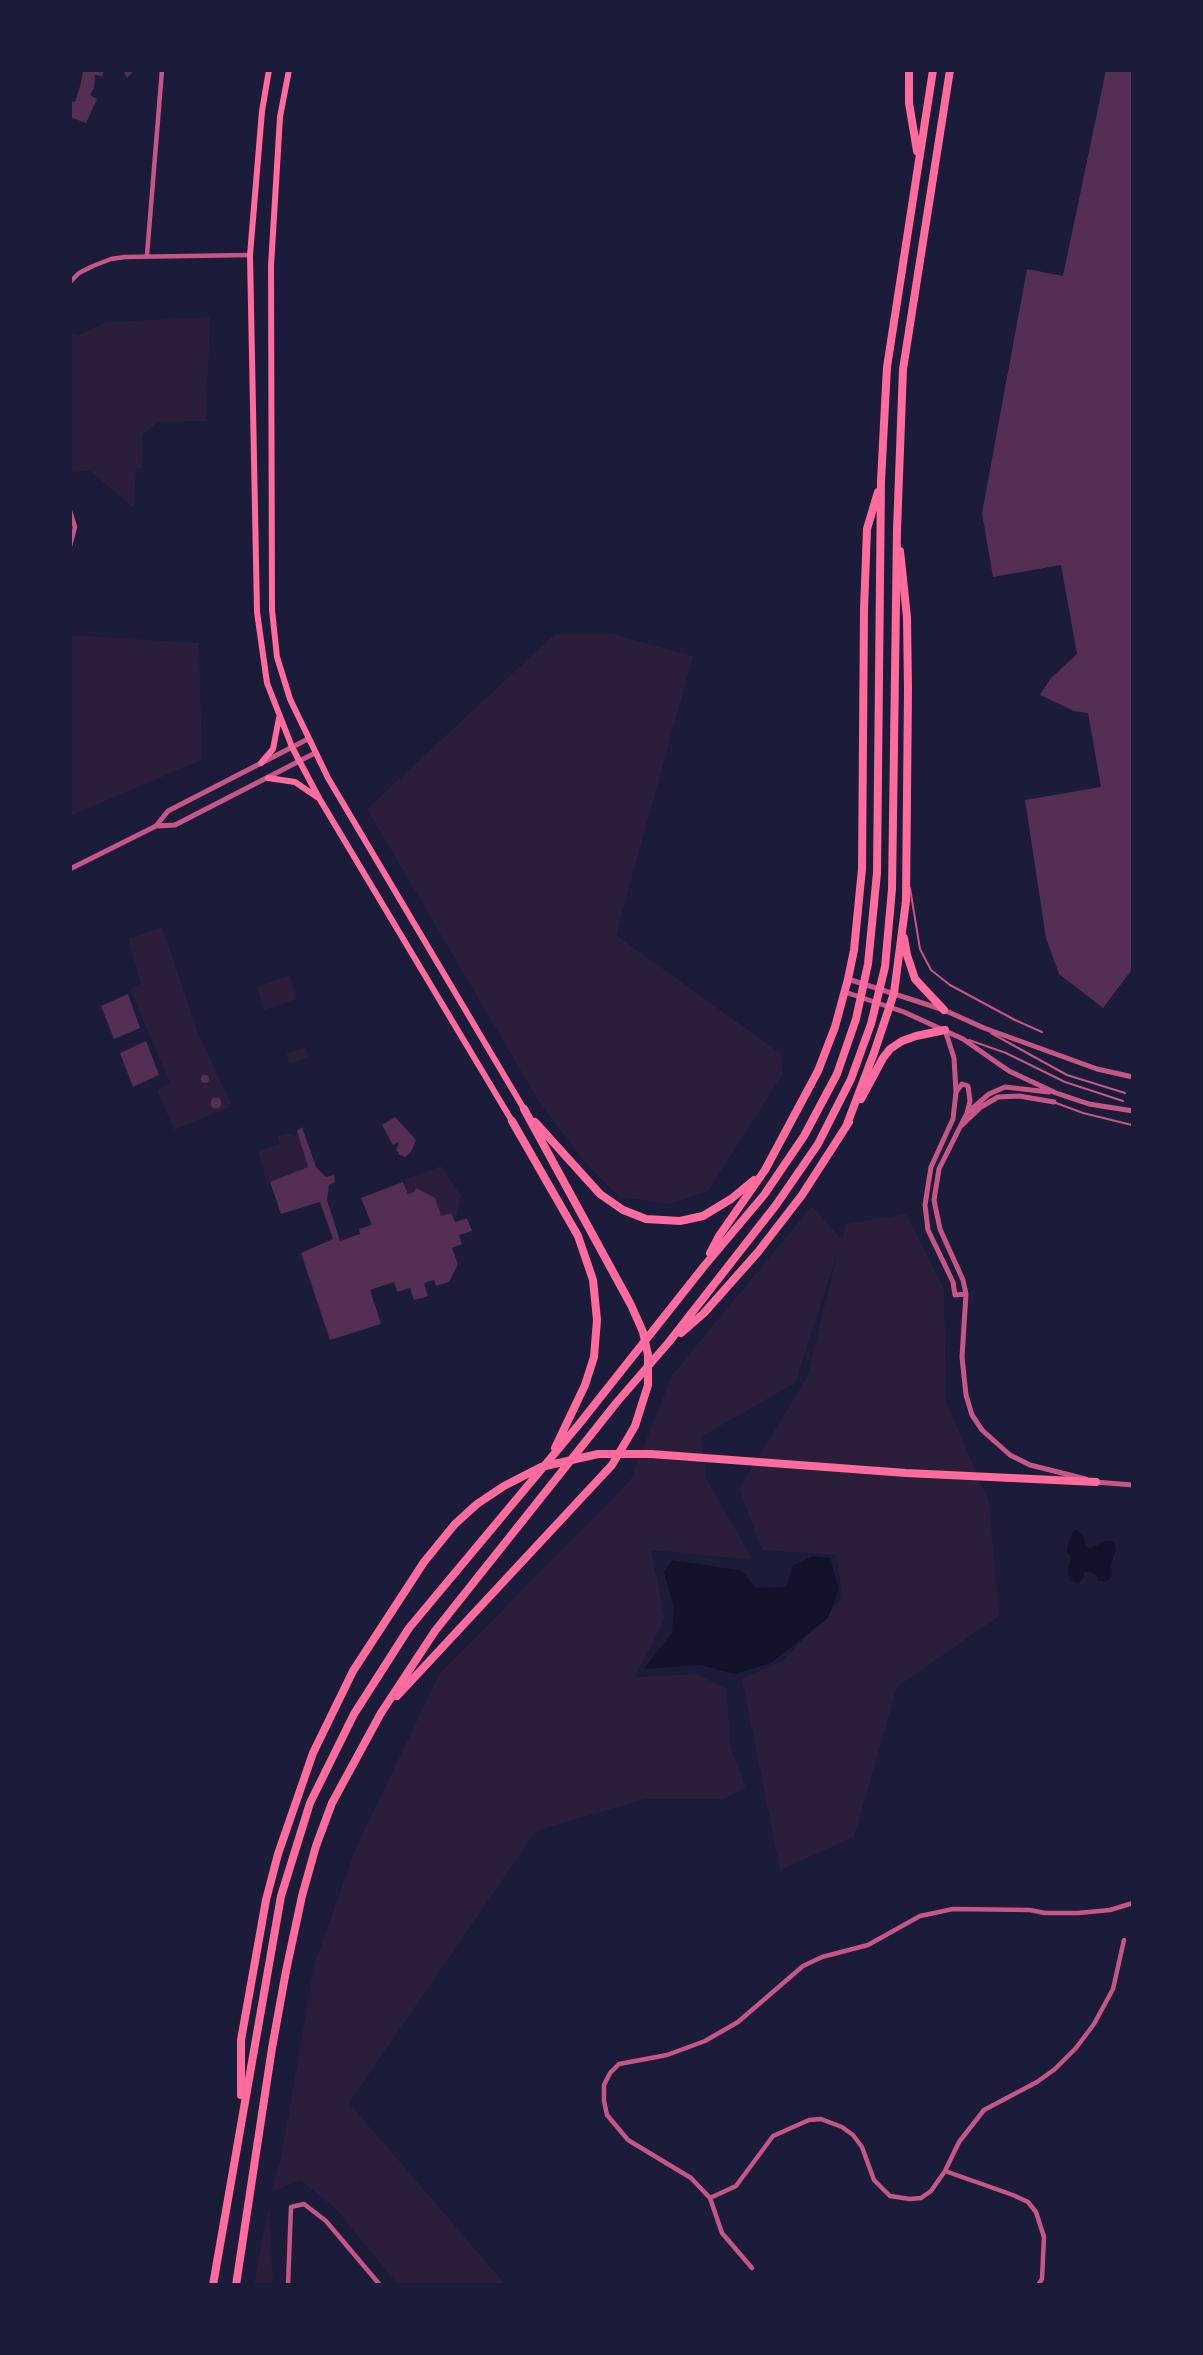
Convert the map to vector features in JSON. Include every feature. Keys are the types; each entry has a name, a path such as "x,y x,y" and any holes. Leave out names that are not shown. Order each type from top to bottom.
{"highway":[{"path":"909,70 909,103 918,157"},
{"path":"213,2285 281,1896 310,1803 354,1714 409,1628 764,1195 804,1136 837,1074 856,1019 868,964 877,873 881,481 887,368 933,70"},
{"path":"236,2285 272,2048 302,1896 332,1803 381,1713 435,1630 617,1402 670,1342 776,1205 818,1144 851,1079 871,1024 885,967 892,889 897,530 903,369 950,71"},
{"path":"705,1265 719,1236 765,1171 818,1071 848,979 862,869 867,529 881,481"},
{"path":"846,1127 890,1007 903,928 907,870 907,617 904,572 897,530"},
{"path":"903,928 907,955 915,979 944,1010"},
{"path":"670,1342 704,1313 758,1252 802,1195 846,1127 890,1049 916,1036 945,1030"},
{"path":"524,1109 600,1194 622,1210 646,1219 680,1221 703,1216 732,1199 765,1171"},
{"path":"381,1713 612,1465 635,1426 648,1385 648,1355 643,1332 524,1109"},
{"path":"512,1121 578,1236 593,1280 597,1320 594,1357 586,1385 551,1457"},
{"path":"240,2119 241,2040 267,1900 278,1854 313,1753 353,1671 424,1562 455,1524 477,1504 541,1467 598,1454 651,1454 906,1473 1096,1482"}],"main road":[{"path":"270,70 262,111 250,255 257,612 263,659 279,717 299,761 512,1121"},
{"path":"289,70 280,117 271,266 272,610 277,657 282,679 307,739 524,1109"},
{"path":"261,763 273,749 279,717"},
{"path":"268,778 295,782 319,798"}],"street":[{"path":"147,255 162,70"},
{"path":"70,282 79,273 111,259 147,255 250,255"},
{"path":"70,511 75,527 70,546"},
{"path":"156,826 168,811 307,739"},
{"path":"70,869 156,826 175,825 315,753"},
{"path":"848,979 944,1010 984,1028 1097,1069 1133,1077"},
{"path":"845,992 945,1030 963,1039 1009,1072 1056,1093 1089,1104 1133,1111"},
{"path":"945,1030 954,1058 956,1092 953,1118 931,1167 925,1205 928,1230 953,1282 955,1295 966,1294"},
{"path":"956,1092 962,1084 970,1089 967,1113 939,1170 933,1200 940,1229 963,1280 966,1294 963,1379 972,1415 982,1430 1010,1455 1030,1465 1096,1482 1133,1485"},
{"path":"967,1113 989,1094 1005,1087 1056,1093"},
{"path":"960,1127 981,1107 998,1097 1019,1096 1054,1102"},
{"path":"931,1167 939,1170"},
{"path":"752,2268 722,2233 709,2197 691,2178 628,2140 607,2115 604,2085 619,2064 667,2055 705,2041 738,2022 803,1966 822,1957 868,1944 920,1916 953,1909 1030,1909 1045,1913 1079,1913 1133,1903"},
{"path":"709,2197 736,2186 774,2136 809,2120 821,2119 853,2136 862,2147 874,2180 890,2196 900,2199 921,2197 931,2191 945,2171 959,2142 984,2110 1037,2081 1055,2069 1076,2049 1094,2024 1113,1989 1124,1940"},
{"path":"945,2171 1028,2202 1036,2212 1044,2237 1042,2279 1038,2285"},
{"path":"288,2285 291,2207 304,2204 326,2221 380,2285"}],"lane":[{"path":"907,870 920,949 931,970 950,985 1042,1032"},
{"path":"984,1028 997,1038 1066,1075 1125,1093"},
{"path":"963,1039 1006,1053 1065,1082 1124,1101"},
{"path":"1054,1102 1083,1113 1132,1125"}],"shaded area":[{"path":"210,317 206,421 158,422 143,435 142,468 136,469 134,508 90,471 70,472 70,332 79,335 106,322"},
{"path":"555,634 613,634 693,656 616,935 780,1053 783,1074 708,1191 670,1204 620,1197 590,1168 541,1105 367,809"},
{"path":"70,635 199,643 202,760 70,816"},
{"path":"162,927 197,1030 232,1106 174,1130 157,1090 170,1083 130,989 141,983 128,939"},
{"path":"290,975 297,999 264,1010 257,987"},
{"path":"306,1047 309,1057 289,1064 286,1054"},
{"path":"286,1133 295,1136 298,1133 308,1167 267,1183 258,1151 280,1144 278,1136"},
{"path":"441,1166 461,1195 455,1222 451,1213 441,1216 435,1198 414,1192 408,1194 404,1180"},
{"path":"812,1206 842,1240 846,1224 906,1214 944,1289 946,1401 989,1502 999,1616 897,1687 854,1837 780,1870 742,1679 782,1661 843,1598 836,1555 762,1550 739,1489 807,1377 838,1251 795,1383 701,1437 706,1478 753,1560 651,1550 665,1618 635,1677 697,1674 727,1689 730,1746 746,1788 723,1799 645,1799 536,1831 349,2103 506,2285 398,2285 336,2209 300,2180 271,2193 282,2154 314,1965 357,1845 440,1673 630,1481 672,1375"},
{"path":"1077,1530 1084,1537 1086,1547 1113,1541 1116,1549 1111,1565 1112,1576 1106,1582 1098,1580 1095,1574 1089,1571 1084,1572 1084,1577 1078,1583 1069,1580 1071,1556 1067,1553 1067,1548 1073,1531"},
{"path":"813,1556 830,1558 839,1589 828,1618 771,1663 734,1674 701,1665 644,1669 672,1633 674,1607 664,1572 672,1560 742,1571 756,1588 787,1587 792,1566"},
{"path":"269,2205 273,2285 254,2285"}],"building":[{"path":"83,70 104,70 102,76 95,75 94,88 90,95 97,99 86,123 70,117 70,101 75,102"},
{"path":"123,70 135,70 127,78"},
{"path":"1106,70 1133,70 1133,968 1103,1008 1059,974 1046,938 1025,800 1101,787 1088,713 1074,711 1040,695 1051,678 1077,654 1061,565 993,577 982,513 1027,269 1063,276"},
{"path":"128,994 140,1028 114,1039 101,1006"},
{"path":"146,1041 159,1075 133,1087 120,1053"},
{"path":"205,1075 209,1079 205,1083 201,1079"},
{"path":"216,1097 222,1103 216,1109 210,1103"},
{"path":"395,1117 416,1140 411,1152 405,1157 398,1154 396,1151 399,1142 393,1145 382,1125"},
{"path":"302,1127 316,1167 326,1177 334,1175 335,1182 329,1185 327,1200 340,1241 360,1234 359,1229 372,1225 361,1198 403,1182 408,1194 416,1188 435,1198 441,1216 451,1213 455,1222 467,1218 472,1231 459,1235 462,1244 452,1248 458,1264 449,1282 436,1286 434,1280 424,1283 428,1296 414,1300 410,1288 397,1292 394,1282 370,1290 381,1324 330,1340 301,1253 333,1239 320,1202 281,1214 270,1182 308,1167 297,1131"}]}
